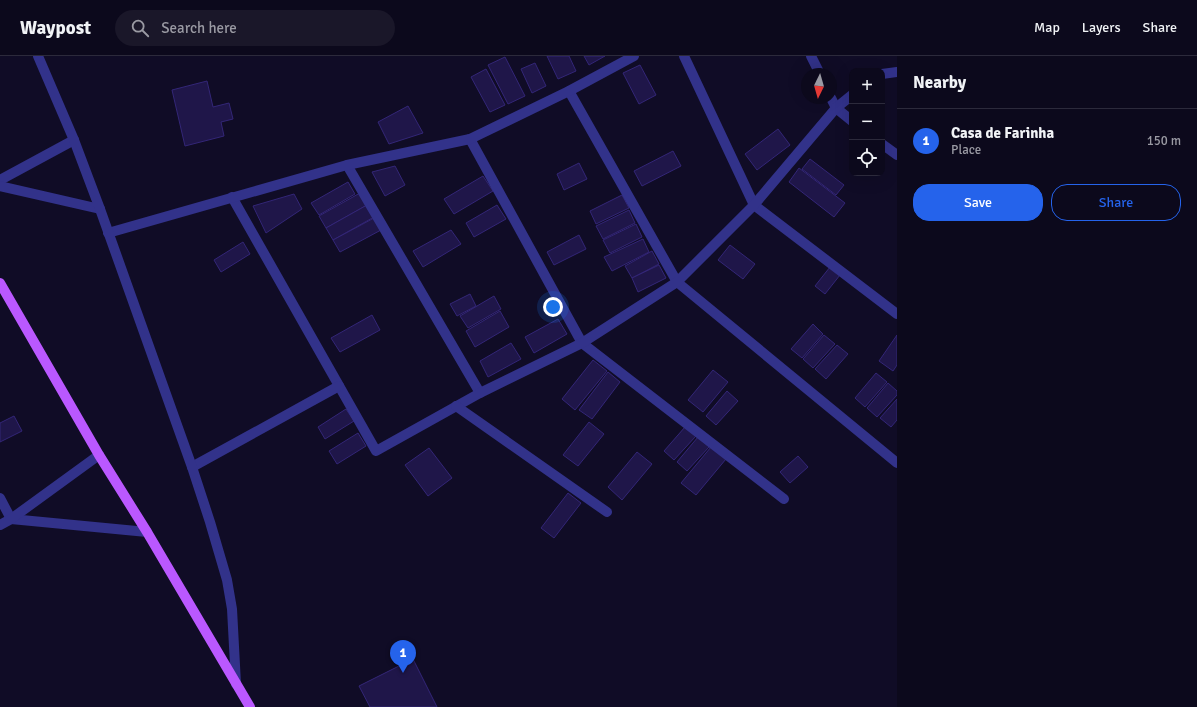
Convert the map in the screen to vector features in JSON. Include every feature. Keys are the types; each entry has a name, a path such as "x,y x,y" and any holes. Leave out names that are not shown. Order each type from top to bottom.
{"main road":[{"path":"0,283 98,455 147,532 250,707"}],"street":[{"path":"38,56 74,140 100,209 192,467 227,580 232,609 236,684"},
{"path":"108,233 347,165 470,139 569,91 634,56"},
{"path":"684,56 754,205 897,314"},
{"path":"811,56 817,68"},
{"path":"885,74 897,72"},
{"path":"569,91 677,282 897,463"},
{"path":"232,197 376,451 480,393 582,343 677,282 754,205 836,108 849,97"},
{"path":"834,104 836,108 849,119"},
{"path":"470,139 582,343 784,499"},
{"path":"0,180 74,140"},
{"path":"885,146 897,155"},
{"path":"347,165 480,393"},
{"path":"0,186 100,209"},
{"path":"192,467 339,386"},
{"path":"456,406 607,512"},
{"path":"0,525 11,519 98,455"},
{"path":"0,498 11,519"},
{"path":"11,519 147,532"}],"building":[{"path":"547,56 569,56 576,71 558,79"},
{"path":"584,56 605,56 589,65"},
{"path":"505,57 525,96 508,104 488,65"},
{"path":"535,63 546,86 532,93 521,69"},
{"path":"640,65 656,95 639,104 623,73"},
{"path":"486,69 505,105 490,112 471,77"},
{"path":"207,81 213,107 229,103 233,119 221,122 224,136 185,146 172,90"},
{"path":"408,106 423,133 389,144 378,122"},
{"path":"778,129 790,145 757,170 745,154"},
{"path":"673,151 681,166 642,186 634,171"},
{"path":"810,159 844,185 836,195 802,169"},
{"path":"579,163 587,179 564,190 557,174"},
{"path":"395,166 405,185 385,196 372,172"},
{"path":"799,168 845,203 834,217 789,182"},
{"path":"483,176 493,191 454,214 444,199"},
{"path":"348,182 355,194 319,215 311,203"},
{"path":"360,193 367,205 326,228 319,216"},
{"path":"294,194 302,209 266,233 253,206"},
{"path":"622,195 629,208 596,224 590,211"},
{"path":"367,205 374,217 333,240 326,228"},
{"path":"497,205 506,219 474,237 466,223"},
{"path":"629,210 635,223 603,239 596,226"},
{"path":"374,218 381,230 340,252 333,240"},
{"path":"636,224 642,237 610,253 603,240"},
{"path":"451,230 461,244 423,267 413,251"},
{"path":"579,235 586,249 554,265 547,252"},
{"path":"643,239 649,252 612,271 604,257"},
{"path":"243,242 250,254 221,272 214,260"},
{"path":"730,245 755,264 743,279 718,260"},
{"path":"652,251 659,264 632,278 625,266"},
{"path":"659,265 666,278 638,292 632,278"},
{"path":"830,267 840,275 825,294 815,286"},
{"path":"470,294 476,306 457,316 450,304"},
{"path":"494,296 501,309 468,328 460,316"},
{"path":"500,311 509,327 475,347 466,331"},
{"path":"372,315 380,330 340,352 331,338"},
{"path":"558,319 567,334 534,353 525,337"},
{"path":"813,324 823,334 802,358 791,349"},
{"path":"824,335 835,344 813,368 803,359"},
{"path":"897,335 897,365 893,371 879,361"},
{"path":"511,343 521,359 488,377 480,361"},
{"path":"837,345 848,354 826,379 815,369"},
{"path":"593,360 607,371 575,410 562,399"},
{"path":"713,370 728,382 703,412 688,400"},
{"path":"608,372 620,382 592,419 579,410"},
{"path":"876,373 887,382 865,407 855,398"},
{"path":"888,383 897,391 897,395 877,417 867,408"},
{"path":"727,391 738,401 716,425 706,416"},
{"path":"897,399 897,420 891,427 880,418"},
{"path":"346,409 354,421 325,439 318,427"},
{"path":"14,416 22,431 0,442 0,423"},
{"path":"589,422 604,434 578,466 563,455"},
{"path":"685,427 696,436 674,460 664,451"},
{"path":"358,433 366,446 337,464 329,451"},
{"path":"698,437 709,447 687,471 677,462"},
{"path":"711,447 726,459 696,495 681,483"},
{"path":"429,448 452,478 428,496 405,465"},
{"path":"637,452 652,464 622,500 608,487"},
{"path":"798,456 808,467 790,483 780,472"},
{"path":"568,493 581,503 554,538 541,528"},
{"path":"413,659 437,707 370,707 359,686"}],"place":[{"name":"Casa de Farinha","path":"403,673"}]}
